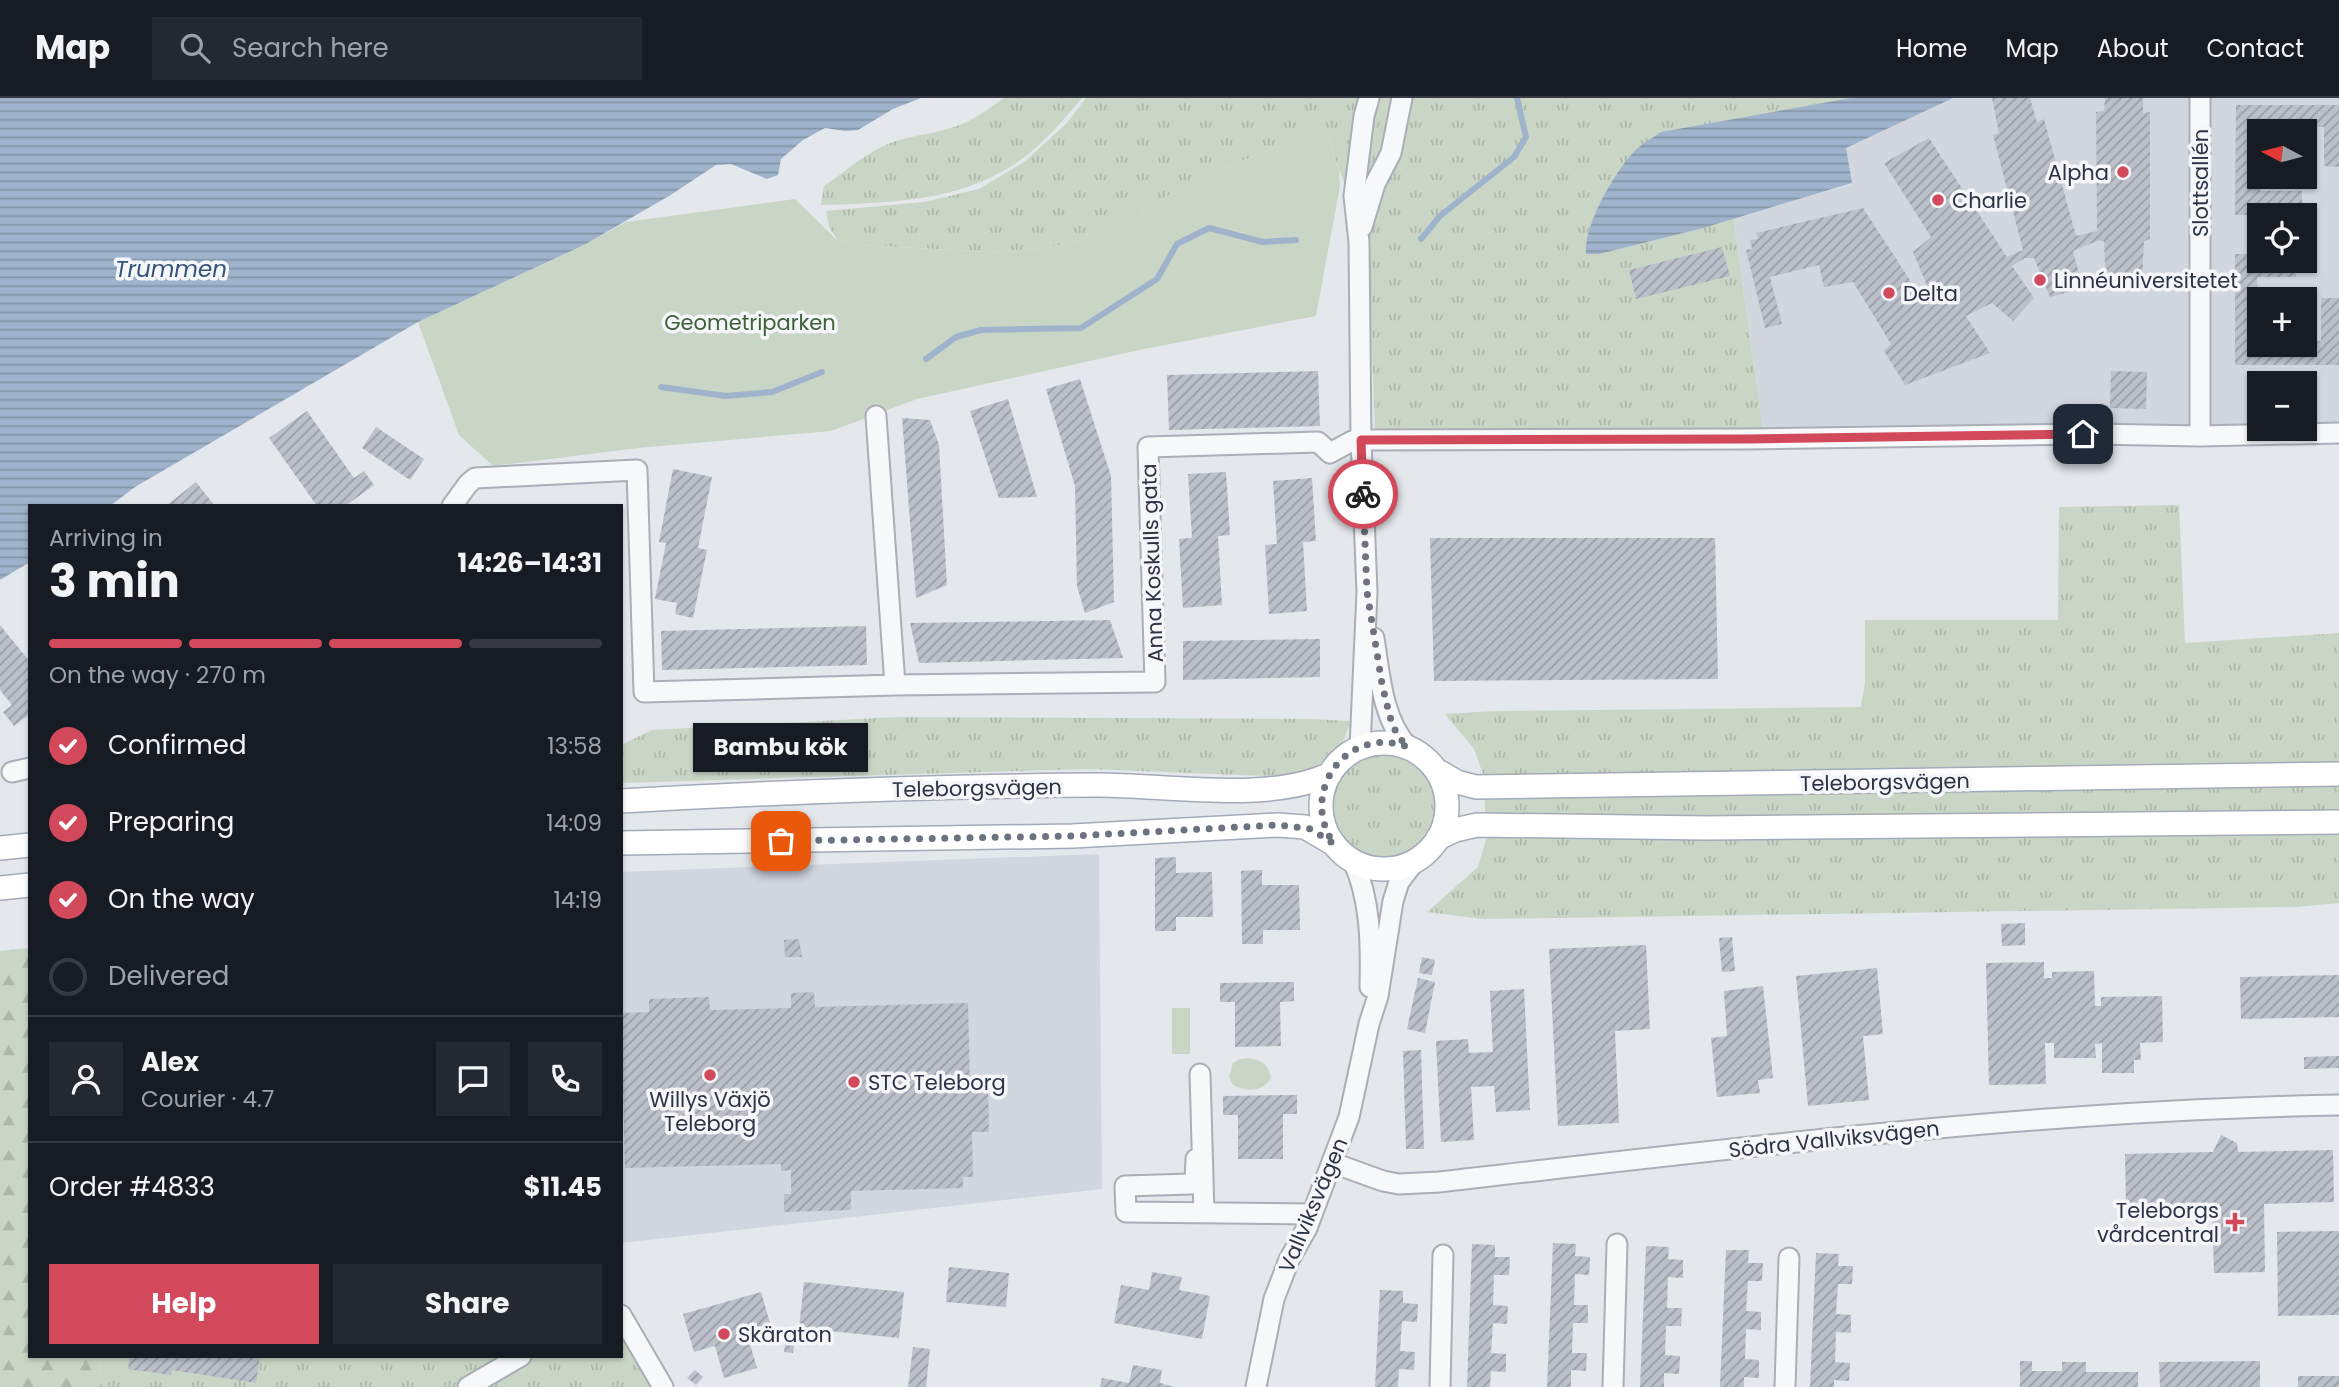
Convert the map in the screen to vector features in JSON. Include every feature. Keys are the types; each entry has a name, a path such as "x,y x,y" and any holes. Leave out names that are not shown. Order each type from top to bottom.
{"main road":[{"path":"623,843 1073,836 1278,825 1311,829 1353,861 1368,867 1395,868 1415,860 1432,847 1438,838 1445,821 1447,803 1444,786 1436,769 1408,747 1384,743 1360,747 1343,758 1330,774 1323,791 1321,810 1325,828 1334,844"},
{"name":"Teleborgsvägen","path":"1436,769 1457,782 1476,786 1779,784 2339,774"},
{"name":"Teleborgsvägen","path":"623,801 837,791 1101,785 1193,789 1288,788 1304,785 1330,774"},
{"name":"Teleborgsvägen","path":"1438,838 1455,830 1477,825 1707,828 2339,822"},
{"path":"0,848 28,845"},
{"path":"0,888 28,885"}],"street":[{"path":"1360,747 1367,592 1361,440 1359,242 1354,196 1364,116 1369,98"},
{"path":"1359,242 1375,184 1391,153 1402,98"},
{"name":"Slottsallén","path":"2200,98 2200,436"},
{"path":"876,416 895,685"},
{"path":"1361,440 2339,433"},
{"name":"Anna Koskulls gata","path":"453,504 475,478 637,470 644,692 1156,682 1148,447 1318,442 1330,453 1352,441 1361,440"},
{"path":"1367,592 1390,717 1397,735 1408,747"},
{"name":"Vallviksvägen","path":"1256,1387 1274,1299 1289,1260 1307,1228 1349,1117 1369,1024 1378,996 1396,890 1415,860"},
{"name":"Vallviksvägen","path":"1353,861 1366,898 1369,1024"},
{"path":"1200,1074 1204,1213"},
{"name":"Södra Vallviksvägen","path":"1333,1163 1399,1184 1439,1182 1908,1131 2094,1116 2339,1105"},
{"path":"1196,1159 1195,1179 1191,1184 1125,1186 1126,1212 1311,1214"},
{"path":"1613,1387 1617,1244"},
{"path":"1440,1387 1443,1255"},
{"path":"1785,1387 1789,1258"},
{"path":"623,1318 663,1387"},
{"path":"468,1387 518,1358"}],"shaded area":[{"name":"Linnéuniversitetet","path":"1953,98 2339,98 2339,433 2317,433 2317,371 2247,371 2247,434 1764,437 1733,217 1852,184 1846,148"},
{"path":"1099,854 1102,1189 623,1243 623,872"}],"green space":[{"path":"1004,98 1082,98 1032,151 1013,165 968,187 920,198 821,205 824,186 879,148 895,141 962,124"},
{"path":"1086,98 1953,98 1846,148 1852,183 1733,217 1764,437 1375,431 1368,247 1324,129 1224,168 1079,240 1045,248 991,252 861,245 838,241 829,227 826,211 924,202 979,189 1024,162 1067,123"},
{"name":"Geometriparken","path":"1324,129 1339,170 1340,186 1316,316 1144,349 917,399 831,431 638,448 493,466 459,435 418,322 584,245 626,222 795,199 838,241 861,245 991,252 1045,248 1079,240 1224,168"},
{"path":"2179,505 2185,643 2339,633 2339,903 2296,907 1482,919 1427,912 1478,867 1486,840 1484,777 1474,749 1445,714 1494,711 1861,707 1865,683 1865,620 2058,620 2059,507"},
{"path":"898,717 1351,721 1340,749 1315,767 1294,774 1266,776 1088,769 623,783 623,744 652,730"},
{"path":"1384,753 1404,757 1421,768 1432,785 1436,805 1432,825 1421,842 1404,853 1384,857 1364,853 1347,842 1336,825 1332,805 1336,785 1347,768 1364,757"},
{"path":"28,948 28,1358 98,1358 102,1387 0,1387 0,951"},
{"path":"1172,1008 1190,1008 1190,1054 1172,1054"},
{"path":"1250,1058 1265,1064 1271,1078 1268,1083 1254,1089 1233,1085 1229,1077 1233,1063"},
{"path":"623,1339 653,1387 102,1387 98,1358 623,1358"}],"water":[{"name":"Trummen","path":"0,98 921,98 893,109 858,130 825,128 803,140 781,159 778,175 767,179 731,164 716,165 669,196 584,245 418,322 135,487 113,504 28,504 28,563 0,580"},
{"path":"1851,98 1953,98 1846,148 1852,183 1703,228 1599,254 1586,254 1590,228 1612,182 1630,156 1661,132"}],"building":[{"path":"1992,98 2030,98 2037,122 2044,119 2076,236 2097,231 2096,112 2104,111 2105,98 2143,98 2143,113 2150,112 2150,239 2144,241 2142,284 2106,285 2104,241 2097,241 2073,251 2083,288 2050,297 2034,258 2025,258 2012,266 2034,298 2013,321 1992,303 1966,316 1990,353 1905,385 1884,351 1891,344 1853,282 1824,287 1819,265 1770,277 1782,324 1765,328 1746,250 1752,249 1750,240 1758,239 1756,233 1863,208 1923,300 1932,298 1913,252 1931,237 1884,163 1929,138 2007,257 2023,250 1993,135 1999,133"},
{"path":"2236,105 2339,105 2339,167 2324,166 2324,127 2317,127 2317,119 2247,119 2247,189 2302,191 2302,203 2247,203 2247,215 2235,215"},
{"path":"1722,247 1730,276 1636,299 1629,270"},
{"path":"2235,254 2247,254 2247,273 2296,273 2296,277 2257,277 2257,287 2247,287 2247,357 2317,357 2317,341 2321,341 2321,298 2339,298 2339,365 2235,365"},
{"path":"1318,371 1320,426 1169,430 1167,375"},
{"path":"2111,371 2147,372 2146,409 2110,408"},
{"path":"1080,379 1111,476 1114,602 1085,613 1077,586 1075,486 1046,389"},
{"path":"1008,399 1037,497 999,498 970,411"},
{"path":"307,411 354,478 364,471 374,485 348,504 316,504 269,438"},
{"path":"902,418 930,420 939,445 947,585 916,598"},
{"path":"376,427 424,459 410,480 362,448"},
{"path":"673,469 712,477 698,548 707,550 693,618 675,614 677,603 655,599 666,543 659,542"},
{"path":"1226,472 1230,535 1218,536 1222,605 1183,608 1179,539 1192,538 1188,474"},
{"path":"1312,478 1316,541 1303,542 1307,611 1269,614 1265,545 1277,544 1273,481"},
{"path":"196,482 213,504 168,504"},
{"path":"1430,538 1715,538 1718,679 1434,681"},
{"path":"1110,620 1123,658 919,663 910,623"},
{"path":"0,625 28,660 28,716 14,726 3,712 12,705 0,690"},
{"path":"866,626 867,665 662,670 661,631"},
{"path":"1320,639 1320,677 1183,680 1183,641"},
{"path":"1176,857 1176,873 1212,872 1213,917 1176,917 1176,931 1155,931 1155,858"},
{"path":"1262,870 1262,885 1299,885 1300,930 1263,930 1263,944 1242,944 1241,871"},
{"path":"2025,923 2025,945 2002,946 2001,924"},
{"path":"1732,937 1735,971 1722,972 1719,938"},
{"path":"799,939 802,957 785,957 784,940"},
{"path":"1646,945 1650,1029 1615,1031 1619,1123 1558,1126 1549,949"},
{"path":"1422,957 1435,960 1432,975 1419,973"},
{"path":"2044,962 2044,978 2052,978 2052,972 2094,971 2095,1006 2101,1006 2101,997 2162,996 2163,1042 2140,1043 2141,1060 2134,1060 2134,1073 2102,1073 2102,1043 2095,1044 2096,1058 2054,1058 2054,1043 2045,1043 2046,1084 1989,1085 1986,963"},
{"path":"1877,968 1883,1034 1863,1036 1869,1100 1808,1106 1796,976"},
{"path":"2339,975 2339,1017 2241,1019 2240,977"},
{"path":"1418,978 1435,982 1425,1033 1407,1029"},
{"path":"1294,982 1294,1001 1280,1002 1281,1046 1235,1047 1235,1002 1220,1002 1220,983"},
{"path":"1763,986 1773,1078 1758,1080 1760,1093 1717,1097 1711,1038 1727,1036 1724,991"},
{"path":"1524,989 1530,1110 1496,1112 1494,1086 1471,1087 1474,1140 1441,1142 1436,1041 1468,1039 1469,1053 1493,1052 1490,991"},
{"path":"814,992 815,1007 968,1003 970,1089 988,1089 989,1132 972,1132 973,1177 963,1177 963,1188 851,1191 851,1210 784,1212 784,1194 791,1194 791,1170 781,1171 781,1164 625,1168 623,1013 649,1012 649,999 709,997 710,1010 791,1008 791,993"},
{"path":"1421,1050 1424,1149 1406,1149 1403,1051"},
{"path":"2339,1056 2339,1068 2304,1069 2304,1057"},
{"path":"1297,1095 1297,1114 1283,1114 1283,1159 1238,1159 1238,1115 1223,1115 1223,1096"},
{"path":"2221,1135 2237,1143 2238,1152 2333,1150 2334,1202 2264,1204 2265,1272 2214,1273 2212,1204 2126,1206 2125,1154 2213,1152"},
{"path":"2339,1231 2339,1315 2278,1316 2277,1232"},
{"path":"1553,1243 1576,1244 1575,1256 1590,1257 1589,1275 1575,1274 1574,1305 1588,1305 1588,1323 1573,1323 1572,1353 1587,1353 1586,1371 1571,1370 1571,1387 1547,1387"},
{"path":"1472,1244 1495,1245 1495,1257 1510,1257 1509,1275 1494,1275 1493,1305 1508,1306 1507,1324 1493,1323 1491,1353 1506,1354 1506,1372 1491,1371 1490,1387 1467,1387"},
{"path":"1646,1246 1669,1247 1668,1259 1683,1260 1683,1278 1668,1277 1667,1308 1682,1308 1681,1326 1666,1326 1665,1355 1680,1356 1679,1374 1664,1373 1664,1387 1640,1387"},
{"path":"1726,1250 1749,1250 1748,1263 1763,1263 1762,1281 1748,1281 1746,1311 1761,1312 1761,1330 1746,1329 1745,1359 1759,1360 1759,1378 1744,1377 1744,1387 1720,1387"},
{"path":"1816,1253 1839,1254 1838,1266 1853,1266 1852,1284 1838,1284 1836,1314 1851,1315 1851,1333 1836,1332 1835,1362 1850,1363 1849,1381 1834,1380 1834,1387 1810,1387"},
{"path":"949,1267 1009,1273 1006,1307 946,1302"},
{"path":"1152,1272 1182,1277 1179,1290 1210,1296 1202,1339 1114,1323 1121,1285 1149,1290"},
{"path":"804,1282 904,1292 899,1338 799,1328"},
{"path":"1380,1290 1403,1291 1403,1303 1418,1304 1417,1322 1402,1321 1400,1351 1415,1352 1414,1370 1399,1369 1398,1387 1375,1387"},
{"name":"Skäraton","path":"761,1292 772,1330 748,1337 757,1368 724,1378 715,1346 694,1352 683,1314"},
{"path":"786,1339 795,1340 793,1353 784,1352"},
{"path":"913,1347 930,1349 926,1387 908,1387"},
{"path":"130,1358 260,1358 256,1383 172,1370 171,1375 128,1369"},
{"path":"2020,1361 2032,1361 2032,1371 2062,1371 2062,1362 2086,1362 2086,1372 2138,1372 2138,1387 2020,1387"},
{"path":"2260,1361 2260,1387 2160,1387 2159,1362"},
{"path":"1133,1365 1162,1370 1160,1383 1174,1387 1100,1387 1102,1378 1129,1383"},
{"path":"695,1370 703,1377 696,1385 687,1378"},
{"path":"2298,1376 2339,1376 2339,1387 2298,1387"}],"waterway":[{"path":"1421,239 1440,216 1514,157 1526,137 1517,98"},
{"path":"926,359 956,337 981,330 1081,328 1157,279 1177,244 1209,228 1263,242 1296,240"},
{"path":"661,387 726,396 772,392 822,372"}],"way so far":[{"path":"781,841 1073,836 1278,825 1311,829 1334,844 1323,822 1321,803 1324,785 1335,765 1351,752 1366,745 1390,743 1408,747 1397,735 1382,684 1367,592 1363,494"}],"place":[{"name":"Alpha","path":"2123,172"},
{"name":"Charlie","path":"1938,200"},
{"name":"Linnéuniversitetet","path":"2040,280"},
{"name":"Delta","path":"1889,293"},
{"name":"Bambu kök","path":"781,841"},
{"name":"Willys Växjö Teleborg","path":"710,1075"},
{"name":"STC Teleborg","path":"854,1082"},
{"name":"Teleborgs vårdcentral","path":"2235,1222"},
{"name":"Skäraton","path":"724,1334"}],"route":[{"path":"1363,494 1361,440 1748,439 2083,434"}]}
